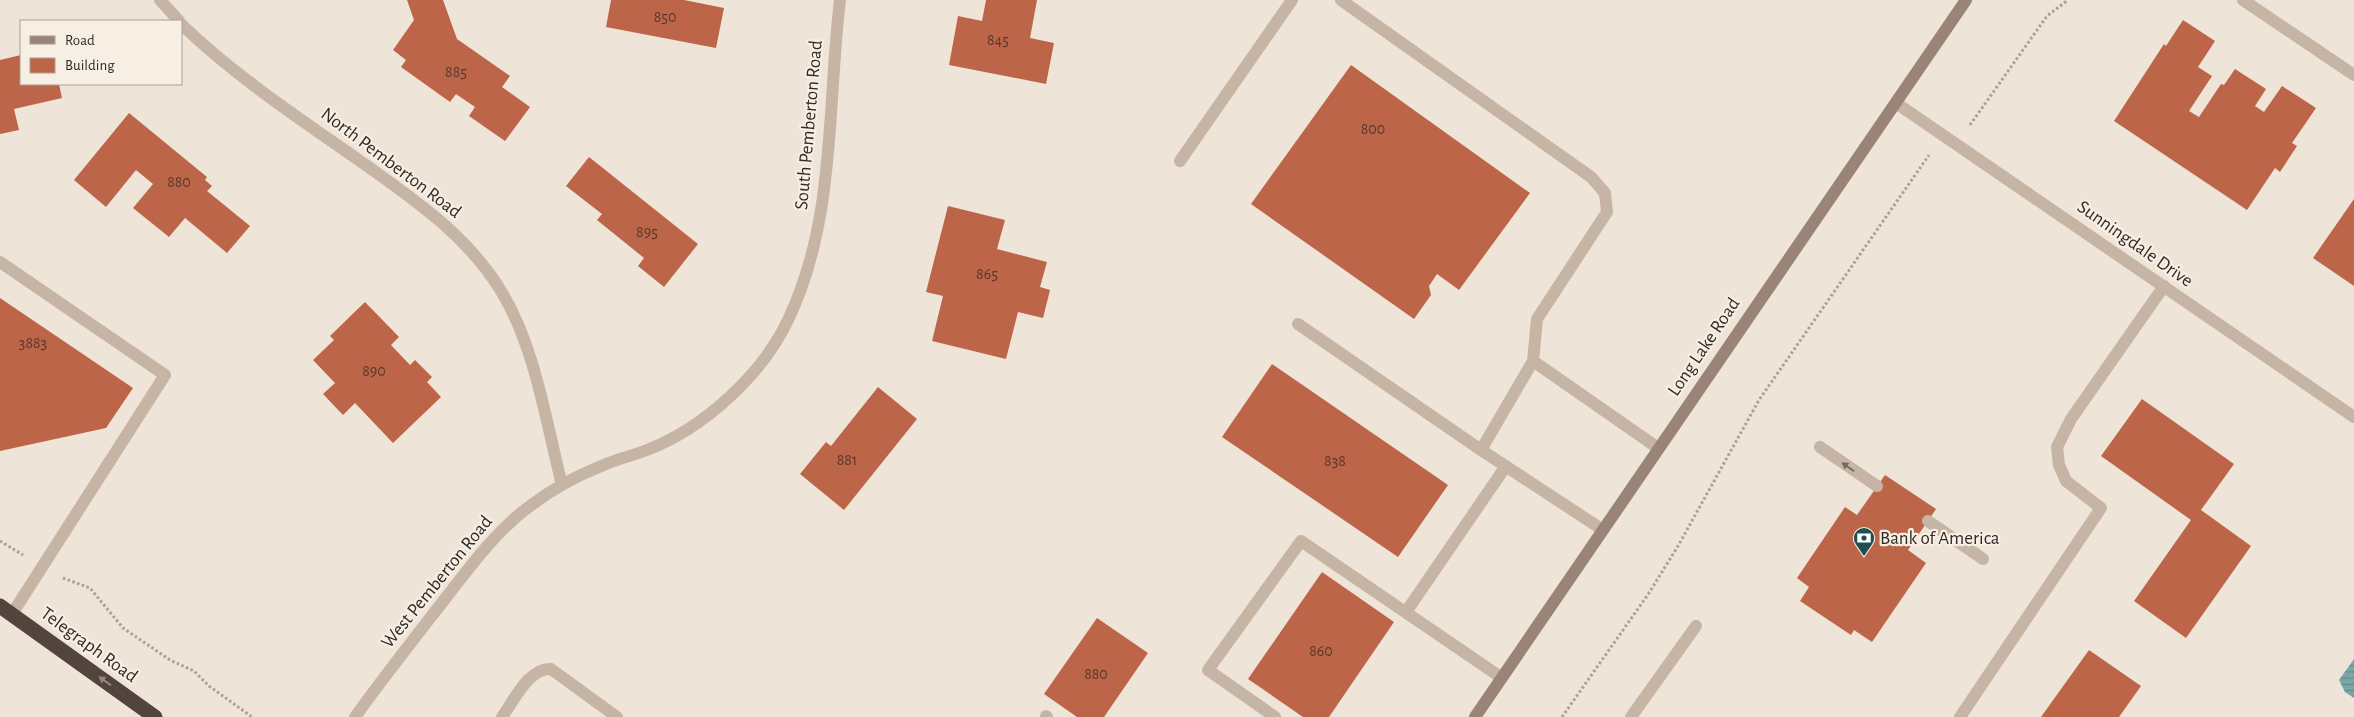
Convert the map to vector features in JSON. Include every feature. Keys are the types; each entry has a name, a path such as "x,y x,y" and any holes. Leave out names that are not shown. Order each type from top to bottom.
{"highway":[{"name":"Telegraph Road","path":"6,610 148,715"}],"main road":[{"name":"Long Lake Road","path":"1475,717 1966,0"}],"street":[{"name":"North Pemberton Road","path":"160,0 178,20"},
{"name":"South Pemberton Road","path":"562,485 599,466 648,450 677,436 700,421 727,400 749,376 787,322 808,266 823,202 840,0"},
{"path":"1180,161 1292,0"},
{"path":"1341,0 1591,176 1604,193 1607,212 1538,319 1533,361 1481,450"},
{"path":"2243,0 2354,75"},
{"name":"North Pemberton Road","path":"182,24 208,50 241,75 428,210 476,256 501,291 520,330 531,364 562,485"},
{"name":"Sunningdale Drive","path":"1896,103 2354,417"},
{"path":"0,262 165,375 42,566 6,610"},
{"path":"1960,717 2102,508 2066,481 2059,466 2057,447 2072,419 2164,286"},
{"path":"1298,324 1481,450 1603,530"},
{"path":"1533,361 1658,448"},
{"path":"1820,447 1877,486"},
{"path":"1406,612 1506,466"},
{"name":"West Pemberton Road","path":"355,717 392,666 505,526 562,485"},
{"path":"1928,521 1983,559"},
{"path":"1275,717 1208,670 1301,541 1502,678"},
{"path":"1631,717 1696,626"},
{"path":"502,717 532,675 541,668 551,669 617,717"}],"path":[{"path":"1967,130 2047,16 2068,0"},
{"path":"1562,717 1648,593 1678,546 1758,400 1926,158"},
{"path":"0,541 60,577 90,588 123,628 170,660 194,671 209,686 252,717"}],"water":[{"path":"2354,659 2354,698 2345,692 2339,680"}],"building":[{"path":"407,0 443,0 457,39 510,76 502,87 530,107 505,141 469,116 475,107 456,94 450,102 401,67 406,60 393,50 414,20"},
{"path":"611,0 684,0 724,8 716,48 606,27"},
{"path":"986,0 1037,0 1030,38 1054,43 1046,84 949,65 958,16 982,21"},
{"path":"2183,20 2215,41 2198,67 2212,76 2189,111 2199,117 2221,84 2224,85 2235,69 2266,89 2255,106 2264,112 2282,86 2316,108 2292,143 2297,146 2280,172 2275,168 2247,210 2114,121 2164,44 2166,46"},
{"path":"20,55 20,85 59,85 62,98 14,109 19,130 0,134 0,60"},
{"path":"1351,65 1530,193 1459,290 1437,274 1429,286 1431,295 1414,319 1251,204"},
{"path":"129,113 207,177 205,180 212,186 207,191 250,226 227,253 185,218 169,237 133,208 153,184 136,170 106,207 74,180"},
{"path":"589,157 698,244 664,287 638,266 644,258 597,220 602,214 566,186"},
{"path":"2354,199 2354,286 2313,258"},
{"path":"948,206 1005,220 997,249 1047,262 1040,287 1050,290 1043,318 1018,312 1006,359 932,341 943,296 926,292"},
{"path":"0,298 133,388 106,428 0,451"},
{"path":"365,302 399,337 391,345 410,365 415,360 432,377 427,382 441,397 393,443 355,403 343,415 323,394 335,383 313,360 334,340 330,336"},
{"path":"1272,364 1448,485 1398,557 1222,437"},
{"path":"878,387 917,419 844,510 800,474 826,442 831,446"},
{"path":"2142,399 2234,464 2201,510 2251,546 2186,638 2134,601 2191,520 2101,456"},
{"name":"Bank of America","path":"1885,475 1936,509 1908,550 1926,563 1872,642 1854,630 1851,635 1800,601 1809,587 1797,578 1845,507 1857,515"},
{"path":"1322,572 1394,622 1329,717 1303,717 1248,679"},
{"path":"1097,618 1148,653 1104,717 1077,717 1044,694"},
{"path":"2089,650 2141,686 2119,717 2041,717"}],"place":[{"name":"Bank of America","path":"1864,557"}]}
